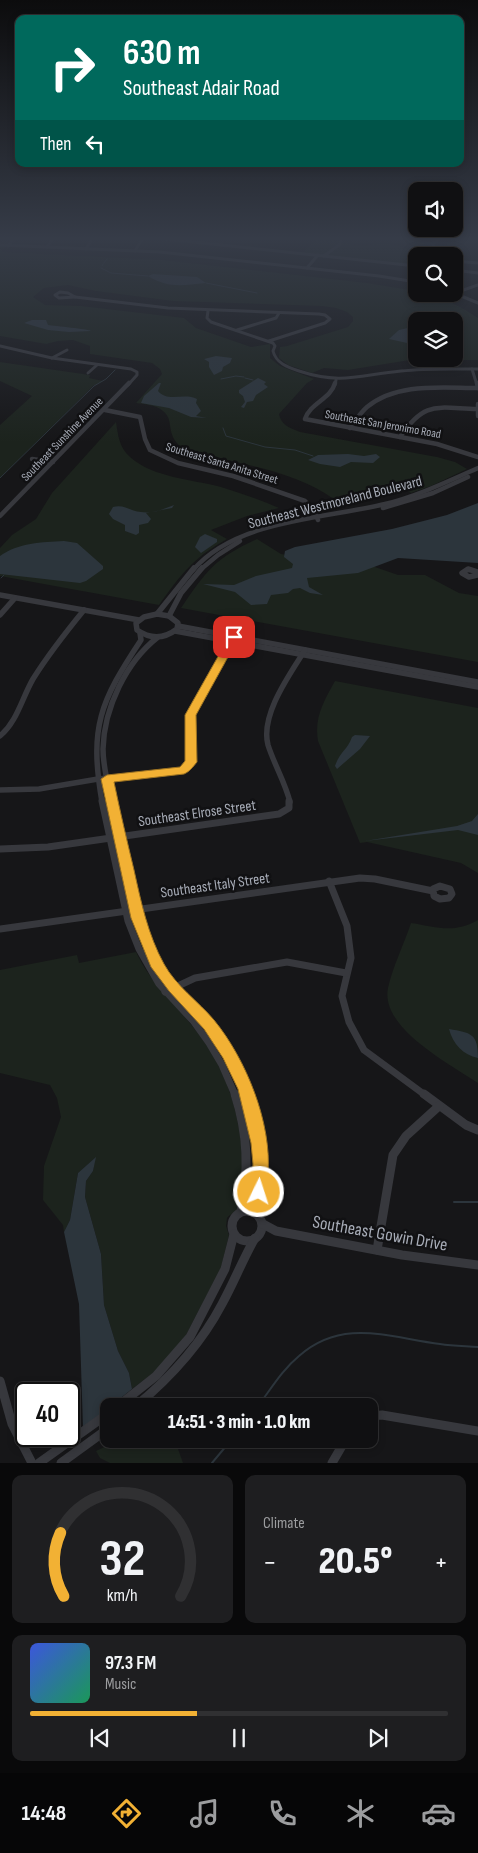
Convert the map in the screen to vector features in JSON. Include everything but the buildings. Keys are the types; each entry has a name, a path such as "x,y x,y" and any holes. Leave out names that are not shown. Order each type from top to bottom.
{"street":[{"path":"145,305 168,308 319,314 325,315 330,319 325,323 269,341"},
{"path":"208,310 207,318 211,322 269,341 275,346 273,354 275,358 285,366 314,376 336,380 356,379 422,369 478,369"},
{"path":"237,330 276,318 279,313"},
{"path":"0,346 52,358 97,365"},
{"path":"52,358 67,350"},
{"path":"88,373 97,365"},
{"name":"Southeast Sunshine Avenue","path":"0,516 137,375 137,372 131,369 97,365"},
{"path":"350,428 367,407 379,398 396,393 433,388 478,388 472,369"},
{"name":"Southeast San Jeronimo Road","path":"336,380 332,391 316,403 305,415 305,419 437,444 478,457"},
{"path":"400,437 416,416 422,412 477,406 478,416"},
{"name":"Southeast Santa Anita Street","path":"105,410 140,417 150,450 178,463 233,476 288,494 305,501 313,509 317,518"},
{"path":"32,459 53,462"},
{"name":"Southeast Westmoreland Boulevard","path":"157,614 166,606 197,565 228,543 248,534 274,525 391,507 433,493 478,470"},
{"name":"Southeast Westmoreland Boulevard","path":"169,616 172,608 194,576 214,557 252,536 317,518"},
{"path":"0,597 137,621 157,614 169,616 176,620 176,629"},
{"path":"0,615 14,599"},
{"path":"0,736 8,731 36,674 83,612"},
{"path":"137,621 137,630 140,633 141,640 122,669 104,703 97,729 95,747 98,780 130,928 141,955 165,992 192,1020 216,1054 234,1088 245,1136 248,1170 241,1212 231,1222 231,1230 234,1234 246,1240 258,1236"},
{"path":"146,1398 162,1386 199,1343 258,1236 261,1220 258,1204 261,1164 258,1135 246,1089 226,1050 209,1025 158,967 136,910 107,779 103,749 105,729 111,705 130,670 150,642 176,629 476,684"},
{"path":"140,633 158,637"},
{"path":"0,790 39,789 184,770 191,762 191,715 232,639"},
{"name":"Southeast Elrose Street","path":"0,849 48,847 279,814 286,810 290,805 290,799 279,776 267,738 273,706 303,652"},
{"path":"122,669 130,670"},
{"path":"97,729 105,729"},
{"name":"Southeast Italy Street","path":"0,929 360,878 375,879 432,891"},
{"path":"329,881 347,926 351,958 342,996 349,1022 364,1050 466,1125 478,1130"},
{"path":"165,992 195,978 287,962 346,973"},
{"path":"216,1054 226,1050"},
{"path":"377,1250 393,1156 406,1136 439,1106"},
{"path":"245,1136 258,1135"},
{"path":"241,1212 251,1211 261,1220"},
{"name":"Southeast Gowin Drive","path":"261,1220 276,1230 455,1264 478,1265"},
{"name":"Southeast Gowin Drive","path":"258,1236 276,1230"},
{"path":"128,1398 156,1376 190,1337 225,1269 234,1234"},
{"path":"0,1380 2,1394 18,1442 32,1463"},
{"path":"378,1415 478,1431"},
{"path":"39,1463 100,1421"},
{"path":"61,1463 100,1435"},
{"path":"332,1463 341,1448"}],"shaded area":[{"path":"0,305 81,306 184,318 196,328 251,347 270,344 270,358 280,366 314,379 307,383 279,414 286,426 300,432 437,457 455,462 467,469 411,493 396,485 335,500 300,481 282,474 186,450 179,445 172,435 169,419 163,411 154,406 136,403 162,374 160,369 152,363 90,354 90,346 73,340 46,344 0,336"},
{"path":"300,305 455,305 478,318 478,360 463,360 463,312 408,312 408,360 348,370 324,368 312,373 288,365 279,358 280,347 348,327 353,321 353,317 347,312 336,308"},
{"path":"32,320 46,320 48,325 91,331 69,332 48,330 24,323"},
{"path":"408,328 408,343 389,339 399,330"},
{"path":"216,356 232,358 230,363 223,367 222,371 214,375 209,367 209,362 204,359"},
{"path":"0,362 90,375 89,378 103,381 93,386 0,478 0,425 32,396 0,381"},
{"path":"258,378 266,382 264,384 268,387 256,395 253,401 247,402 244,408 241,407 245,402 239,390"},
{"path":"161,383 158,391 162,395 171,397 187,396 197,399 196,403 201,411 196,416 207,418 191,417 169,408 141,403 144,396"},
{"path":"116,422 123,449 140,464 161,474 228,489 279,508 247,516 211,530 227,539 196,560 159,605 0,576 0,548 12,535 36,519 52,493"},
{"path":"348,454 364,456 376,454 380,457 373,463 351,462 340,467 308,460 318,455"},
{"path":"478,503 478,563 398,558 358,573 307,578 309,587 323,595 310,593 300,588 293,589 288,593 271,595 267,604 251,605 235,592 203,584 234,585 256,576 292,568 293,564 284,557 285,551 295,547 392,529 447,515"},
{"path":"174,505 172,508 158,511 166,508"},
{"path":"117,506 150,512 146,513 151,519 148,523 139,525 139,533 136,535 125,531 125,525 113,519 109,514 113,507"},
{"path":"205,534 217,539 217,542 201,553 195,547 200,537"},
{"path":"257,539 281,554 375,567 398,575 425,575 459,593 478,596 478,662 181,608 205,575 221,559"},
{"path":"64,541 77,543 103,566 103,569 80,583 0,574 0,556 7,552 30,544"},
{"path":"335,681 478,708 478,873 461,863 367,842 360,843 318,741 317,724 324,702"},
{"path":"355,735 370,736 360,749 337,769 335,766 337,761"},
{"path":"478,814 478,835 458,830 365,841 457,826 472,821"},
{"path":"478,920 478,1083 435,1055 406,1031 395,1017 388,1003 388,988 411,923 437,928 453,928"},
{"path":"136,952 154,981 201,1037 226,1082 240,1132 243,1187 238,1208 227,1218 226,1226 229,1235 221,1268 186,1335 172,1354 153,1373 132,1389 129,1373 118,1351 104,1305 101,1254 85,1197 86,1181 93,1171 95,1158 78,1173 70,1220 64,1232 63,1225 43,1200 44,1166 61,1117 57,1098 50,1085 0,1073 0,970 77,955 79,963"},
{"path":"449,1029 468,1033 475,1039 478,1058 459,1048"},
{"path":"96,1157 93,1171 86,1181 85,1197 101,1254 104,1305 118,1351 129,1373 132,1389 121,1398 100,1398 100,1414 83,1428 79,1304 64,1232 70,1220 78,1173"},
{"path":"102,1448 178,1448 183,1463 110,1463 100,1458 96,1451"}],"waterway":[{"path":"0,478 94,386 106,379 115,370"},
{"path":"221,379 236,376 244,377"},
{"path":"245,378 253,380"},
{"path":"223,428 226,436 265,447 295,450 313,456"},
{"path":"1,578 4,575"},
{"path":"454,1202 478,1202"},
{"path":"264,1398 293,1361 316,1344 333,1337 350,1333 367,1333 445,1345 478,1347"},
{"path":"212,1463 224,1448"}],"route":[{"path":"234,637 191,715 191,762 184,770 107,779 138,918 158,967 209,1025 229,1055 246,1089 259,1143 261,1164 259,1192"}]}
